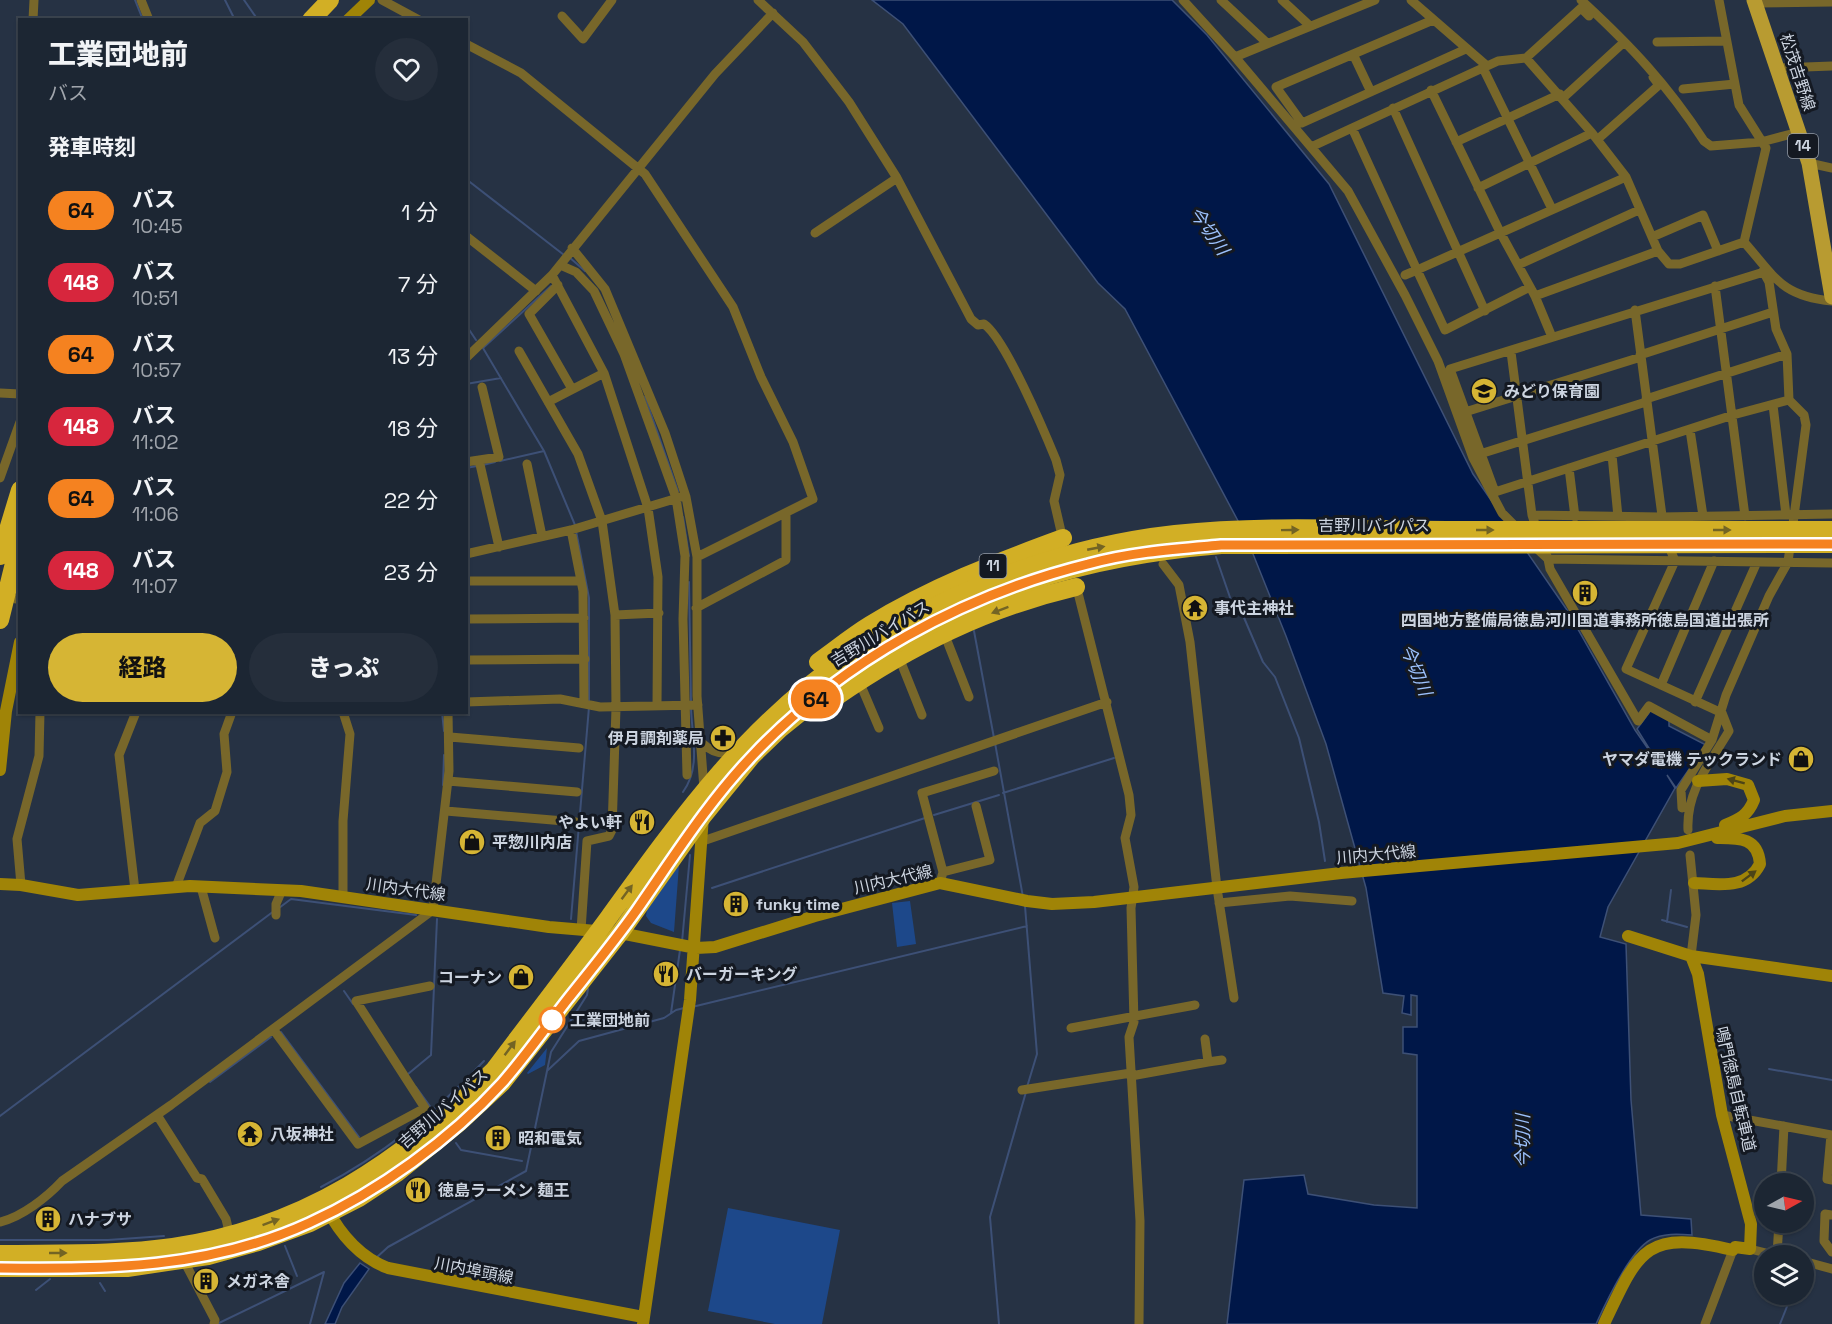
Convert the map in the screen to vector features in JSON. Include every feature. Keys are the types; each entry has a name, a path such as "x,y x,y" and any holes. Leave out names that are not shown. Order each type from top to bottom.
{"highway":[{"path":"312,18 330,0"},
{"path":"0,556 18,497"},
{"name":"吉野川バイパス","path":"856,667 920,613 1004,574 1085,550 1175,534 1365,530 1832,530"},
{"name":"11","path":"1062,538 952,582 869,626 814,665 790,690 778,720 808,716 856,667 898,655 944,633 1033,598 1076,587"},
{"name":"吉野川バイパス","path":"0,1268 127,1268 179,1254 304,1210 326,1207 453,1111 494,1070 590,931 704,789 736,753 778,720 856,667 926,626 971,603 1014,586 1089,563 1175,549 1221,545 1832,544"},
{"path":"0,620 18,547"},
{"name":"吉野川バイパス","path":"0,1254 179,1254 258,1242 397,1173 460,1122 502,1083 620,933 703,816 778,720"}],"main road":[{"path":"350,18 369,0"},
{"name":"松茂吉野線","path":"1755,2 1809,163 1832,299"},
{"path":"0,770 6,711 18,652"},
{"path":"1697,839 1745,816 1754,800 1748,785 1741,781 1727,779 1698,781"},
{"path":"643,1321 688,1018 690,1000 685,946 703,841 704,789"},
{"name":"川内大代線","path":"0,884 21,885 78,895 176,887 282,890 590,931 620,933 685,946 715,947 941,878 1023,901 1061,904 1352,873 1648,846 1697,839 1777,818 1832,811"},
{"path":"1694,883 1738,883 1755,874 1760,864 1760,854 1755,845 1747,839 1697,839"},
{"path":"1628,936 1691,956 1832,975"},
{"name":"鳴門徳島自転車道","path":"1691,956 1698,974 1722,1115 1751,1224 1750,1249"},
{"name":"川内埠頭線","path":"326,1207 346,1237 364,1256 377,1264 421,1276 643,1321"},
{"path":"1604,1324 1636,1263 1651,1247 1674,1241 1706,1244 1733,1250 1736,1247 1750,1249"}],"street":[{"path":"33,18 34,0"},
{"path":"141,0 148,18"},
{"path":"382,0 415,18"},
{"path":"562,16 583,39 612,0"},
{"path":"758,0 803,42 829,74 897,178 971,319 978,325 984,324 989,327 1003,347 1048,440 1060,475 1054,501 1107,702 1129,795 1131,815 1125,838 1134,887 1134,1016 1129,1037 1140,1221 1139,1324"},
{"path":"1183,0 1235,57 1348,191 1438,361 1473,458 1502,513 1548,560 1832,563"},
{"path":"1221,0 1267,43"},
{"path":"1282,0 1309,25"},
{"path":"1343,0 1352,8"},
{"path":"1235,57 1375,0"},
{"path":"1411,0 1485,67 1528,164 1552,209"},
{"path":"1581,0 1641,57 1676,98 1704,141 1711,146 1761,142 1798,132"},
{"path":"1719,0 1739,105 1767,148 1744,242 1765,271 1790,292 1811,299 1832,299"},
{"path":"1755,2 1832,2"},
{"path":"1311,147 1498,61 1526,58 1581,8 1622,44 1659,85 1595,136 1478,188"},
{"path":"468,356 552,275 715,74 773,13"},
{"path":"1433,20 1276,87 1302,123 1466,49"},
{"path":"1656,42 1726,41"},
{"path":"1456,142 1561,96 1622,44"},
{"path":"468,45 521,73 645,174 733,307 761,377 793,442 813,499 786,515 697,557"},
{"path":"1353,54 1371,92"},
{"path":"1526,58 1595,136 1626,177 1658,251 1669,264 1680,264 1744,242"},
{"path":"1778,68 1832,66"},
{"path":"1683,89 1735,84"},
{"path":"1431,90 1500,232 1535,297 1552,337"},
{"path":"1393,108 1460,251 1485,311"},
{"path":"1352,128 1445,330 1530,287"},
{"path":"1809,163 1832,168"},
{"path":"1405,275 1626,177"},
{"path":"815,233 897,178"},
{"path":"1518,265 1640,210"},
{"path":"1652,237 1703,215 1718,251"},
{"path":"468,238 536,291"},
{"path":"1535,297 1658,251"},
{"path":"566,256 596,286 638,365 681,497 697,557 687,775"},
{"path":"566,256 584,284 596,286"},
{"path":"1765,271 1450,369 1495,492 1733,415 1789,400"},
{"path":"1682,808 1681,790 1712,740 1726,695 1769,596 1788,562 1790,515 1806,425 1804,415 1789,400 1787,354 1776,329 1769,282 1765,271"},
{"path":"552,275 604,373 648,508 658,566 657,705"},
{"path":"558,285 529,314 572,389"},
{"path":"1715,286 1745,516"},
{"path":"1635,310 1661,517 1675,561 1626,669 1722,713 1729,731 1698,781 1687,811 1688,830"},
{"path":"1465,412 1773,312"},
{"path":"519,351 578,454 602,521 615,615 616,708 612,830 609,836 587,841 590,931"},
{"path":"1511,351 1532,515 1550,569 1638,721 1649,706 1712,740"},
{"path":"1480,454 1787,354"},
{"path":"548,402 604,373"},
{"path":"468,462 500,457 482,387"},
{"path":"1,392 18,394"},
{"path":"1773,405 1790,515"},
{"path":"0,478 18,428"},
{"path":"1690,430 1703,516"},
{"path":"1612,455 1618,517"},
{"path":"479,460 499,547"},
{"path":"527,464 542,537"},
{"path":"1569,468 1575,517"},
{"path":"468,554 574,529 681,497"},
{"path":"681,497 691,705 702,743 704,789"},
{"path":"1532,515 1661,517 1832,514"},
{"path":"696,608 786,560 786,515"},
{"path":"574,529 584,618 588,703"},
{"path":"1018,555 1033,598"},
{"path":"1661,685 1714,561"},
{"path":"1695,702 1757,561"},
{"path":"1163,564 1179,585 1190,642 1216,888 1234,998"},
{"path":"468,581 581,581"},
{"path":"615,615 659,613"},
{"path":"468,619 584,618"},
{"path":"944,633 969,697"},
{"path":"898,655 922,715"},
{"path":"468,660 585,658"},
{"path":"856,667 879,728"},
{"path":"468,702 560,699 616,708 691,705"},
{"path":"703,841 1107,702"},
{"path":"21,885 17,838 39,756 40,714"},
{"path":"135,714 119,755 135,890"},
{"path":"176,887 200,823 215,811 227,772 224,734 231,714"},
{"path":"343,897 343,821 350,734 344,714"},
{"path":"0,1222 13,1218 53,1191 62,1181 157,1115 434,910 446,811 450,737 448,714"},
{"path":"450,737 579,748"},
{"path":"702,743 719,753 736,753"},
{"path":"976,806 990,860 941,878 922,793 994,771"},
{"path":"448,781 577,792"},
{"path":"446,811 576,822"},
{"path":"1690,855 1696,915 1691,956"},
{"path":"201,887 215,938"},
{"path":"276,915 276,904 282,890"},
{"path":"1219,903 1290,896 1352,901"},
{"path":"273,1029 358,1144 425,1108 356,1001 430,986"},
{"path":"1071,1028 1195,1005"},
{"path":"1205,1039 1208,1062"},
{"path":"1027,1090 1222,1060"},
{"path":"157,1115 197,1178 202,1179 225,1219 230,1236"},
{"path":"1722,1115 1831,1135 1827,1179 1832,1180"},
{"path":"1782,1173 1784,1126"},
{"path":"1832,1215 1825,1214 1824,1241 1832,1252"},
{"path":"1750,1249 1754,1250"},
{"path":"1705,1324 1733,1250"},
{"path":"179,1254 215,1320 214,1324"},
{"path":"1814,1264 1832,1269"}],"shaded area":[{"path":"679,865 674,932 651,923 646,916 647,910"},
{"path":"910,901 916,944 897,947 892,903"},
{"path":"547,1048 545,1065 528,1074 527,1073"},
{"path":"728,1208 840,1230 822,1324 775,1324 708,1311"}],"water":[{"name":"今切川","path":"872,0 1172,0 1207,35 1329,184 1473,474 1567,610 1635,730 1662,769 1637,729 1651,710 1669,719 1669,726 1706,745 1676,788 1667,775 1675,788 1608,907 1600,937 1626,944 1631,1100 1641,1215 1691,1219 1692,1235 1660,1236 1642,1246 1626,1266 1596,1324 1227,1324 1244,1180 1304,1175 1308,1194 1374,1205 1417,1208 1417,1055 1403,1053 1403,1027 1417,1027 1417,996 1411,995 1411,1015 1402,1013 1404,996 1383,993 1366,888 1326,744 1286,636 1245,534 1125,309 1098,283 903,24"},
{"path":"360,1263 369,1269 342,1307 335,1324 325,1324 344,1283"}],"waterway":[{"path":"135,0 142,18"},
{"path":"225,0 234,18"},
{"path":"244,0 257,18"},
{"path":"468,181 564,255"},
{"path":"569,257 585,271"},
{"path":"551,286 483,348 544,451 575,525"},
{"path":"468,328 476,340"},
{"path":"468,384 501,378"},
{"path":"645,397 678,491"},
{"path":"500,461 544,451"},
{"path":"483,465 495,462"},
{"path":"468,468 477,466"},
{"path":"683,517 689,556"},
{"path":"576,531 589,598 589,701"},
{"path":"1216,557 1233,606 1242,613 1263,662 1275,677 1299,738 1319,822 1325,861"},
{"path":"689,582 691,703"},
{"path":"974,631 994,738"},
{"path":"571,919 589,707"},
{"path":"683,792 689,782 694,762 691,708"},
{"path":"442,714 444,731"},
{"path":"995,743 1023,897"},
{"path":"443,785 444,755"},
{"path":"1003,793 1114,758"},
{"path":"934,815 999,795"},
{"path":"712,888 925,818"},
{"path":"682,942 690,855"},
{"path":"1667,922 1671,890"},
{"path":"279,908 291,899 416,915"},
{"path":"1025,906 1037,1054 1027,1087"},
{"path":"0,1116 274,911"},
{"path":"408,1074 431,1055 437,919"},
{"path":"1662,920 1687,927"},
{"path":"692,1007 1027,926"},
{"path":"671,1013 680,950"},
{"path":"376,1258 388,1247 526,1171 551,1052 587,995 588,989"},
{"path":"344,991 353,1004"},
{"path":"548,1070 579,1041 664,1018 684,1008"},
{"path":"281,1032 359,1137"},
{"path":"210,1082 271,1037"},
{"path":"321,1187 366,1161 408,1131 447,1098 484,1061"},
{"path":"1769,1069 1832,1080"},
{"path":"416,1087 432,1109"},
{"path":"999,1324 990,1217 1026,1092"},
{"path":"456,1143 461,1150 522,1161"},
{"path":"0,1240 108,1240 164,1236"},
{"path":"285,1246 297,1276"},
{"path":"217,1324 324,1272 310,1324"},
{"path":"36,1290 50,1279"},
{"path":"100,1283 105,1291"},
{"path":"1780,1324 1788,1305"}],"bus line":[{"name":"64","path":"0,1268 127,1268 208,1256 258,1242 310,1223 359,1198 397,1173 460,1122 502,1083 620,933 703,816 752,756 780,729 857,667 893,644 971,603 1014,586 1089,563 1175,549 1221,545 1832,544"}],"place":[{"name":"みどり保育園","path":"1484,391"},
{"name":"四国地方整備局徳島河川国道事務所徳島国道出張所","path":"1585,593"},
{"name":"事代主神社","path":"1195,608"},
{"name":"伊月調剤薬局","path":"723,738"},
{"name":"ヤマダ電機 テックランド","path":"1801,759"},
{"name":"やよい軒","path":"642,822"},
{"name":"平惣川内店","path":"472,842"},
{"name":"funky time","path":"736,904"},
{"name":"バーガーキング","path":"666,974"},
{"name":"コーナン","path":"521,977"},
{"name":"工業団地前","path":"552,1020"},
{"name":"八坂神社","path":"250,1134"},
{"name":"昭和電気","path":"498,1138"},
{"name":"徳島ラーメン 麺王","path":"418,1190"},
{"name":"ハナブサ","path":"48,1219"},
{"name":"メガネ舎","path":"206,1281"}]}
